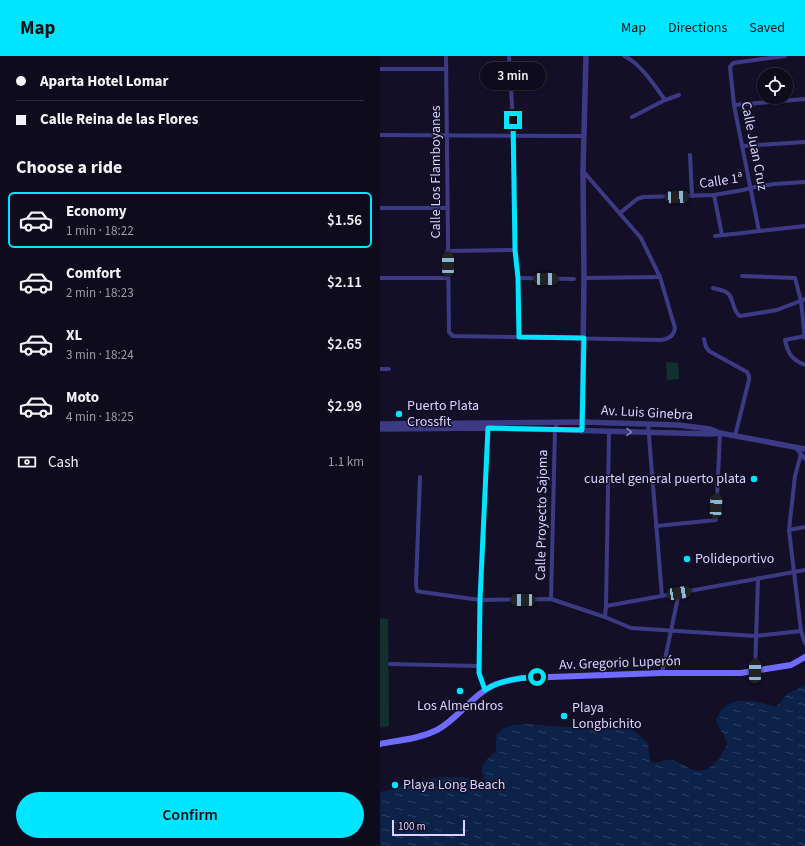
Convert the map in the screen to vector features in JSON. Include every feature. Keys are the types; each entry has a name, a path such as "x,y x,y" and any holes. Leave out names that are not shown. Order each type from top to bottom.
{"main road":[{"name":"Av. Gregorio Luperón","path":"380,744 408,740 438,729 457,716 485,690 501,682 522,678 662,673 741,673 791,665 805,656"}],"street":[{"name":"Calle Los Flamboyanes","path":"446,56 449,332 453,336 519,337"},
{"path":"508,56 514,136 515,250 518,278 519,337 665,340 672,335 675,328 660,277 641,238 583,171"},
{"path":"582,430 584,338 583,171 586,56"},
{"path":"624,56 646,75 665,100"},
{"path":"764,57 785,56"},
{"name":"Calle Juan Cruz","path":"759,231 734,105 730,67 731,64 764,57"},
{"path":"380,69 446,69"},
{"path":"632,117 665,100 679,95"},
{"path":"734,105 805,99"},
{"path":"380,136 584,136"},
{"path":"742,146 805,142"},
{"path":"690,155 692,196"},
{"name":"Calle 1ª","path":"620,213 640,198 714,195 774,184 805,182"},
{"path":"714,195 722,235"},
{"path":"380,208 447,208"},
{"path":"715,236 805,226"},
{"path":"447,251 515,250"},
{"path":"742,276 794,277 796,279 803,300 805,337 785,340 788,353 798,362 805,365"},
{"path":"584,278 660,277"},
{"path":"380,278 448,278"},
{"path":"518,278 574,279"},
{"path":"713,288 725,291 729,294 736,312 740,316 777,310 803,300"},
{"path":"704,338 706,347 709,350 747,372 749,376 736,436"},
{"path":"380,369 388,369"},
{"name":"Av. Luis Ginebra","path":"380,429 583,422 678,425 710,429 720,433 805,449"},
{"name":"Calle Proyecto Sajoma","path":"551,599 555,430 557,423"},
{"name":"Av. Luis Ginebra","path":"380,424 488,425 609,432 720,433"},
{"path":"648,424 662,596"},
{"path":"485,690 479,673 479,666 480,600 488,425"},
{"path":"604,617 606,606 609,432"},
{"path":"656,526 716,520 720,433"},
{"path":"796,448 805,459"},
{"path":"801,454 795,476 789,530 801,631 805,643"},
{"path":"420,477 417,590 480,600 551,599 631,628 755,636 801,631"},
{"path":"789,530 805,527"},
{"path":"606,606 805,570"},
{"path":"755,671 758,578"},
{"path":"662,673 679,593"},
{"path":"390,664 479,666"}],"green space":[{"path":"666,362 678,363 679,379 667,380"},
{"path":"380,618 388,619 389,726 380,728"}],"water":[{"path":"805,685 805,846 380,846 380,792 439,777 463,777 469,778 479,784 485,784 482,767 496,751 496,735 509,726 527,724 573,727 610,724 624,726 637,733 648,744 650,761 653,763 671,760 691,769 700,771 714,764 722,755 727,745 716,720 721,711 727,706 733,702 749,701 777,706 788,693"}],"place":[{"name":"Puerto Plata Crossfit","path":"399,414"},
{"name":"cuartel general puerto plata","path":"754,479"},
{"name":"Polideportivo","path":"687,559"},
{"name":"Los Almendros","path":"460,691"},
{"name":"Playa Longbichito","path":"564,716"},
{"name":"Playa Long Beach","path":"395,785"}],"route":[{"path":"513,120 515,250 518,278 519,337 584,338 582,430 488,428 480,600 479,673 485,690 501,682 537,677"}]}
